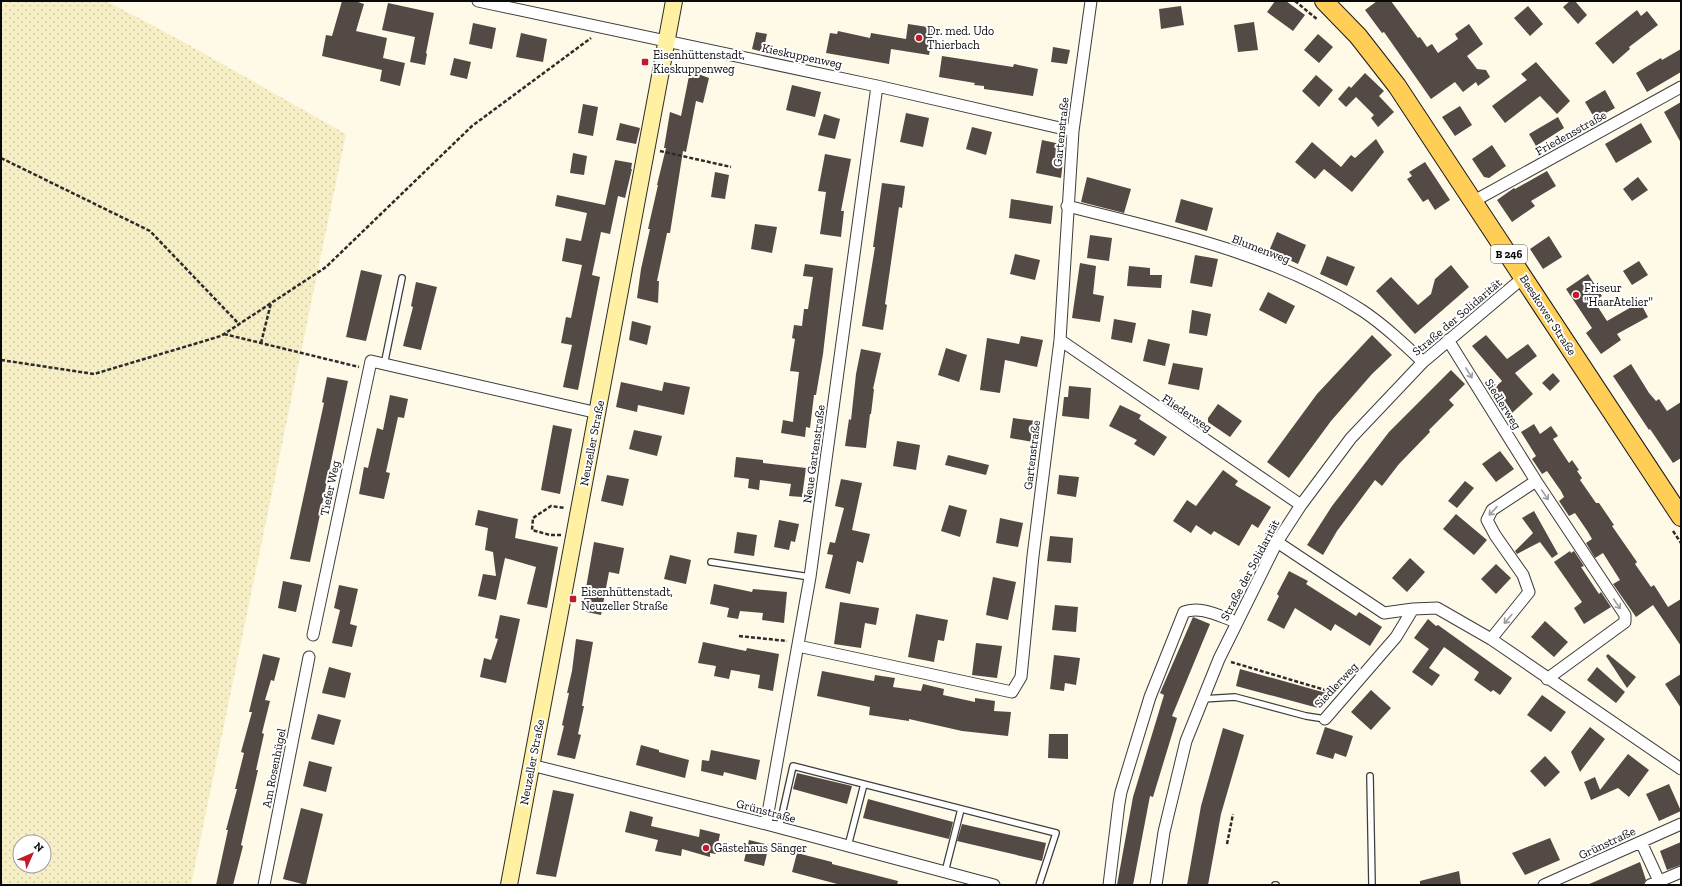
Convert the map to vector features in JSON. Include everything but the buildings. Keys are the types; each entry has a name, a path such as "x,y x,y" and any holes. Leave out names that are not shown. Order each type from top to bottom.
{"main road":[{"name":"Neuzeller Straße","path":"509,885 674,1"},
{"name":"Beeskower Straße","path":"1324,1 1344,19 1397,86 1681,517"}],"street":[{"name":"Kieskuppenweg","path":"478,1 877,86 1073,131"},
{"name":"Gartenstraße","path":"799,644 1012,692 1021,677 1033,556 1060,340 1073,131 1091,1"},
{"name":"Neue Gartenstraße","path":"766,824 810,578 877,86"},
{"name":"Friedensstraße","path":"1474,201 1681,87"},
{"name":"Blumenweg","path":"1068,206 1184,235 1247,256 1305,280 1364,312 1395,336 1423,362"},
{"name":"Straße der Solidarität","path":"1156,885 1164,832 1186,741 1218,659 1277,542 1301,505 1351,438 1423,362 1524,277"},
{"name":"Fliederweg","path":"1060,340 1301,505"},
{"name":"Siedlerweg","path":"1448,340 1536,481 1625,615 1625,622 1547,679"},
{"path":"369,369 371,361 598,413"},
{"name":"Tiefer Weg","path":"313,635 369,369"},
{"path":"1491,639 1529,592 1523,576 1495,535 1487,520 1492,510 1536,481"},
{"path":"1277,542 1384,613 1413,609 1437,608 1491,639 1547,679 1681,769"},
{"path":"1109,885 1118,802 1150,697 1184,612 1191,609 1199,610 1236,622"},
{"name":"Siedlerweg","path":"1325,720 1396,637 1413,609"},
{"name":"Am Rosenhügel","path":"264,885 309,657"},
{"name":"Grünstraße","path":"531,765 766,824 994,885"},
{"name":"Grünstraße","path":"1544,885 1556,883 1681,824"},
{"path":"1641,842 1654,883 1681,872"}],"lane":[{"path":"384,364 402,278"},
{"path":"711,562 810,578"},
{"name":"Siedlerweg","path":"1202,699 1235,696 1325,720"},
{"path":"780,828 793,766 1056,833 1039,885"},
{"path":"1370,776 1372,885"},
{"path":"848,846 864,784"},
{"path":"945,872 961,809"}],"path":[{"path":"1,360 94,374 224,334 326,267 472,126 605,28"},
{"path":"646,148 731,167"},
{"path":"1,158 150,231 239,324"},
{"path":"261,343 271,303"},
{"path":"224,334 369,369"},
{"path":"575,535 550,535 532,530 532,518 551,506 580,510"},
{"path":"739,636 799,644"},
{"path":"1218,659 1346,696"},
{"path":"1227,844 1233,814"}],"shaded area":[{"path":"1,1 106,1 180,40 346,134 191,885 1,884"}],"place":[{"name":"Dr. med. Udo Thierbach","path":"919,38"},
{"name":"Eisenhüttenstadt, Kieskuppenweg","path":"645,62"},
{"name":"Friseur \"HaarAtelier\"","path":"1576,295"},
{"name":"Eisenhüttenstadt, Neuzeller Straße","path":"573,599"},
{"name":"Gästehaus Sänger","path":"706,848"}]}
